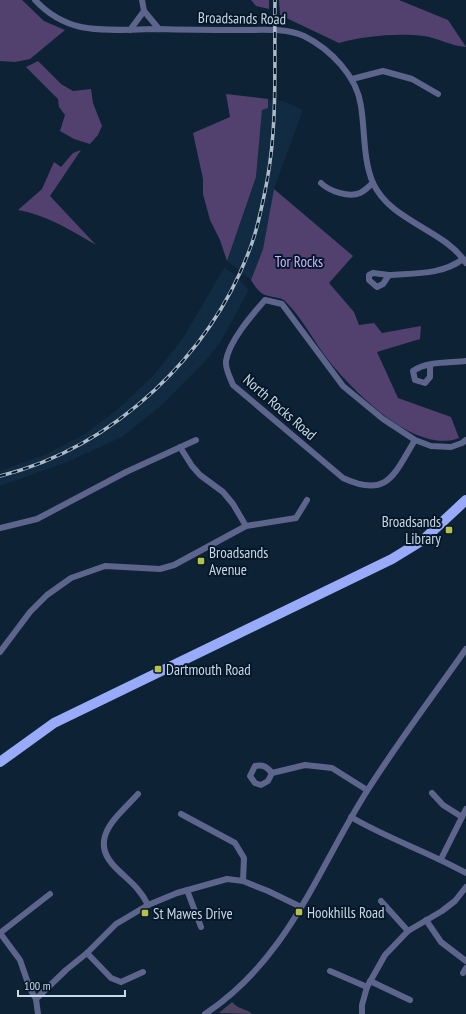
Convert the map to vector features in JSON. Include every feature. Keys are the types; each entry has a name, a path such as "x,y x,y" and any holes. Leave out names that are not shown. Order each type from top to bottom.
{"main road":[{"path":"0,762 54,723 392,559 423,540 466,500"}],"street":[{"name":"Broadsands Road","path":"35,0 50,14 81,27 130,30 262,30 291,32 309,39 334,57 352,79 361,104 364,141 373,183 392,208 440,239 464,261"},
{"path":"142,0 144,11 159,29"},
{"path":"130,30 144,11"},
{"path":"352,79 383,71 412,79 438,94"},
{"path":"320,183 327,189 346,194 359,194 373,183"},
{"path":"389,275 430,272 454,266 464,261"},
{"name":"North Rocks Road","path":"415,440 389,481 374,486 359,486 344,478 233,385 228,372 226,360 232,345 245,324 265,300 282,304 343,386 383,419 415,440 431,446 451,447 462,444 466,440"},
{"path":"430,364 466,361"},
{"path":"0,528 37,519 126,472 196,440"},
{"path":"180,447 192,466 200,475 223,492 234,504 246,526"},
{"path":"0,652 30,612 47,595 71,578 105,566 160,569 174,565 246,526 296,518 307,500"},
{"path":"205,1014 226,1000 268,957 301,908 351,817 368,790 466,649"},
{"path":"272,773 305,765 332,768 368,790"},
{"path":"432,793 443,805 462,816"},
{"path":"138,794 105,833 103,845 108,860 142,892 148,905"},
{"path":"441,859 466,808"},
{"path":"181,814 235,843 244,858 242,881"},
{"path":"351,817 374,831 441,859 466,873"},
{"path":"36,999 56,979 87,953 116,924 148,905 187,890 227,879 242,881 268,891 301,908"},
{"path":"362,1014 362,1005 369,984 385,955 408,931 455,901 466,887"},
{"path":"187,890 200,927"},
{"path":"38,1014 36,999 30,989 20,960 0,933 50,894"},
{"path":"381,901 408,931"},
{"path":"426,920 441,942 466,961"},
{"path":"87,953 111,978 121,982 143,972"},
{"path":"330,971 410,1000"}],"shaded area":[{"path":"268,99 283,101 303,110 274,189 263,249 251,280 227,261 256,177 262,110 268,108"},
{"path":"224,268 233,273 249,290 221,341 207,359 162,405 122,437 65,463 0,486 0,471 44,455 85,434 118,409 154,375 183,338"},
{"path":"232,1002 237,1006 252,1014 219,1013"}],"green space":[{"path":"0,0 22,0 44,21 65,30 30,59 15,62 0,61"},
{"path":"251,0 269,0 269,9 256,6"},
{"path":"279,0 399,0 448,20 466,47 429,37 414,35 381,36 339,43 280,15"},
{"path":"38,61 61,84 73,91 91,89 93,103 102,126 98,135 90,144 74,139 60,131 65,115 59,107 58,99 26,67"},
{"path":"226,94 268,99 268,108 262,110 256,177 227,261 220,240 210,220 203,194 203,179 193,133 230,117"},
{"path":"81,150 50,196 96,245 48,219 18,210 42,189 54,162 61,167 73,153"},
{"name":"Tor Rocks","path":"274,189 353,256 329,283 354,312 359,325 374,323 382,333 421,326 420,339 377,352 398,398 451,417 459,438 442,441 424,438 387,418 340,374 329,361 298,316 284,300 263,294 255,286 251,280 263,249"}],"railway":[{"path":"0,476 42,462 82,443 120,419 154,390 185,358 212,322 235,284 257,228 270,159 273,136 275,91 275,0"}],"place":[{"name":"Broadsands Library","path":"449,530"},
{"name":"Broadsands Avenue","path":"201,561"},
{"name":"Dartmouth Road","path":"158,669"},
{"name":"Hookhills Road","path":"299,912"},
{"name":"St Mawes Drive","path":"145,913"}]}
